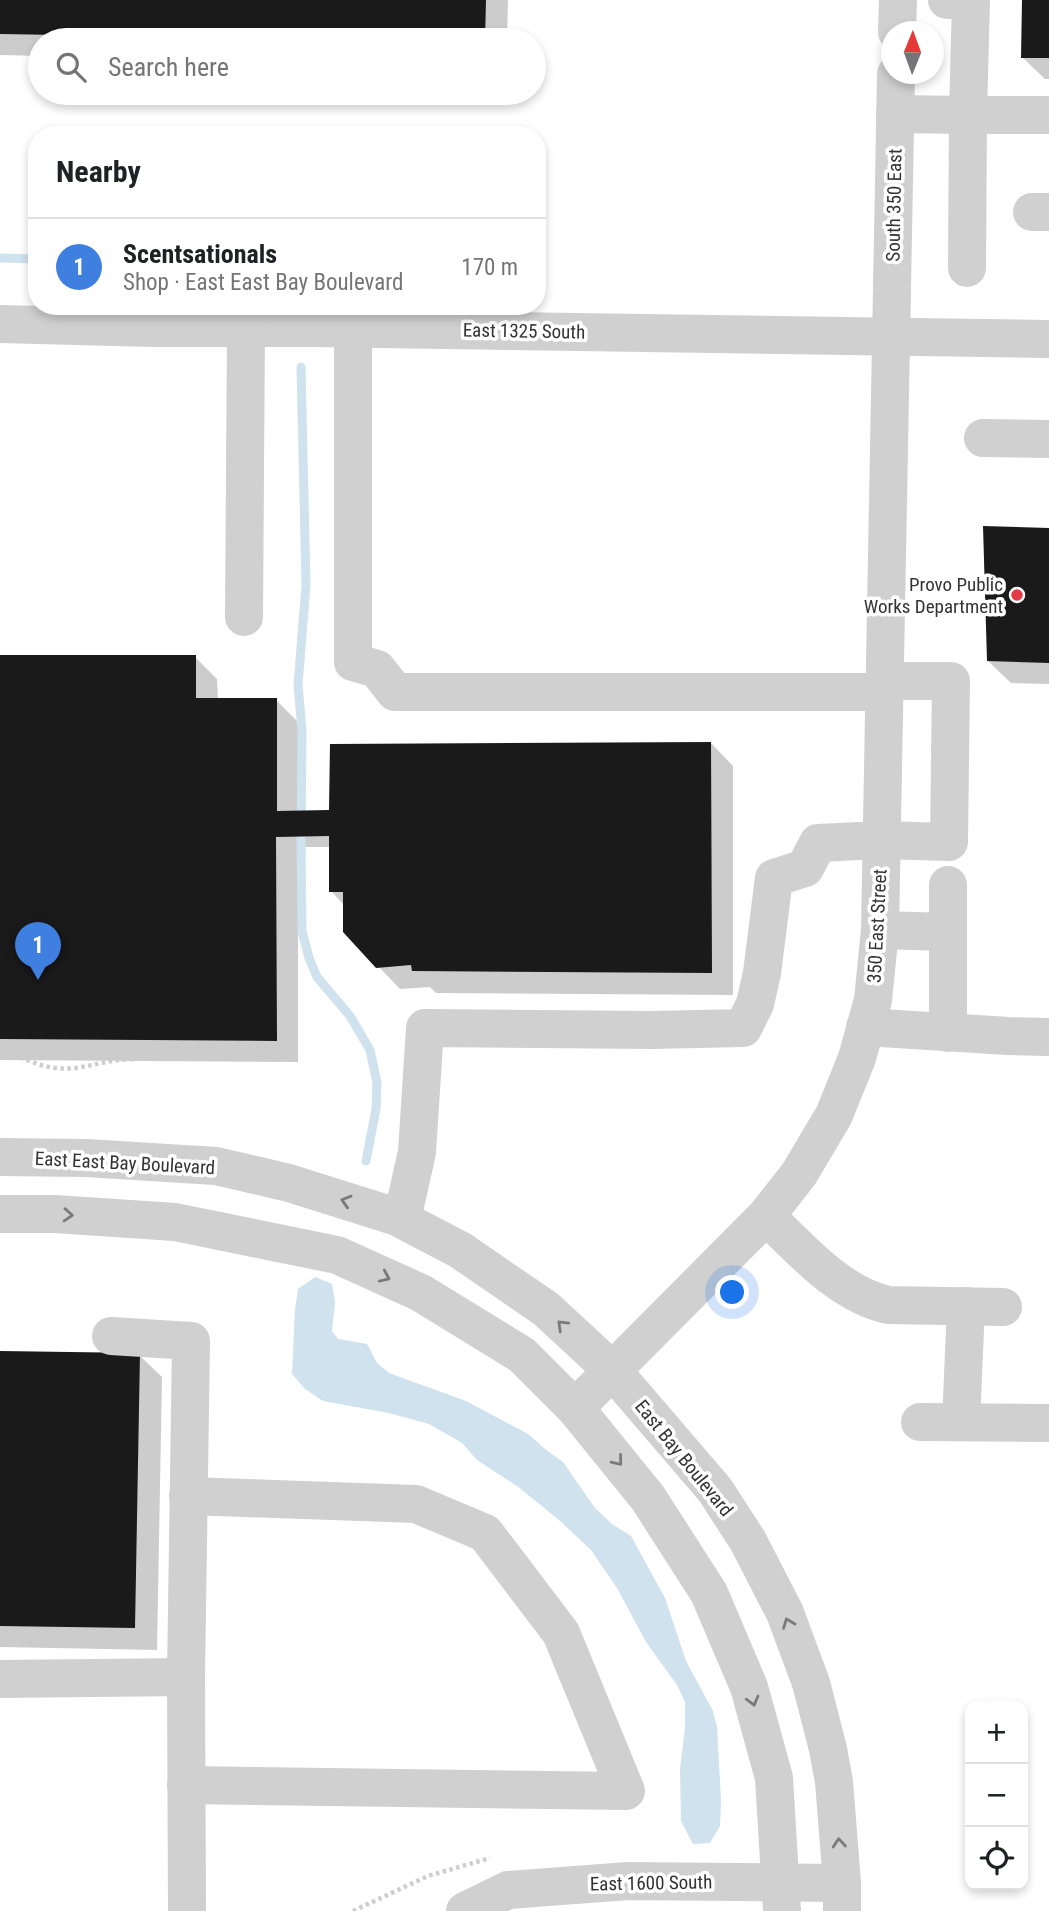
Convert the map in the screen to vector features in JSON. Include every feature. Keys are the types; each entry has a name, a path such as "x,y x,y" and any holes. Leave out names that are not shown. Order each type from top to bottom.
{"street":[{"path":"897,21 898,0"},
{"path":"947,0 971,0 967,268"},
{"name":"South 350 East","path":"891,337 896,84"},
{"path":"895,114 1049,115"},
{"name":"East 1325 South","path":"0,324 153,317 246,328 354,329 416,318 891,337 1049,339"},
{"path":"243,617 246,328"},
{"path":"354,329 353,662 377,669 395,692 884,687 951,681 949,842 818,843 805,868 774,878 755,1004 743,1028 425,1028 417,1153 402,1219"},
{"name":"350 East Street","path":"575,1408 766,1216 799,1174 834,1115 857,1058 873,1000 880,930 891,337"},
{"path":"983,438 1049,439"},
{"path":"948,885 948,1033"},
{"path":"880,930 948,932"},
{"path":"866,1027 1049,1037"},
{"name":"East East Bay Boulevard","path":"0,1157 86,1158 216,1166 289,1183 402,1219 460,1250 546,1309 613,1371"},
{"path":"0,1214 55,1214 175,1222 337,1255 421,1293 522,1355 575,1408 648,1498 709,1593 749,1688 774,1778 781,1897"},
{"path":"766,1216 814,1262 850,1290 871,1301 888,1304 1003,1307"},
{"path":"961,1422 965,1306"},
{"path":"111,1336 191,1341 186,1677 187,1911"},
{"name":"East Bay Boulevard","path":"613,1371 715,1490 748,1541 785,1614 811,1683 828,1749 834,1782 842,1897"},
{"path":"920,1422 1049,1423"},
{"path":"186,1785 626,1791 561,1633 485,1533 415,1504 188,1496"},
{"path":"0,1679 186,1677"},
{"name":"East 1600 South","path":"465,1911 508,1890 628,1881 781,1897 842,1897"}],"path":[{"path":"0,1051 57,1069 76,1069 120,1060 264,1055 285,1049 295,1039"}],"water":[{"path":"315,1277 332,1284 335,1302 332,1331 338,1339 367,1344 377,1363 389,1373 466,1401 528,1434 563,1462 595,1508 612,1524 631,1536 665,1598 686,1661 713,1711 717,1727 721,1800 720,1826 710,1843 693,1844 681,1821 680,1769 685,1702 677,1685 646,1642 617,1588 591,1550 517,1486 477,1460 462,1443 429,1424 389,1413 323,1401 305,1389 292,1374 298,1289"}],"building":[{"path":"0,0 486,0 485,28 28,28 28,34 0,34"},
{"path":"1022,0 1049,0 1049,58 1021,58"},
{"name":"Provo Public Works Department","path":"983,526 1049,528 1049,663 987,661"},
{"path":"0,655 196,655 196,698 277,698 277,811 329,810 330,744 711,742 712,973 412,971 411,965 376,968 343,932 343,892 329,892 329,836 276,837 277,1041 0,1039"},
{"path":"0,1351 140,1353 135,1628 0,1626"}],"waterway":[{"path":"0,258 28,259"},
{"path":"301,367 306,585 298,685 302,730 302,931 317,977 350,1016 370,1050 377,1083 376,1109 366,1161"}],"place":[{"name":"Provo Public Works Department","path":"1017,595"},
{"name":"Scentsationals","path":"38,980"}]}
